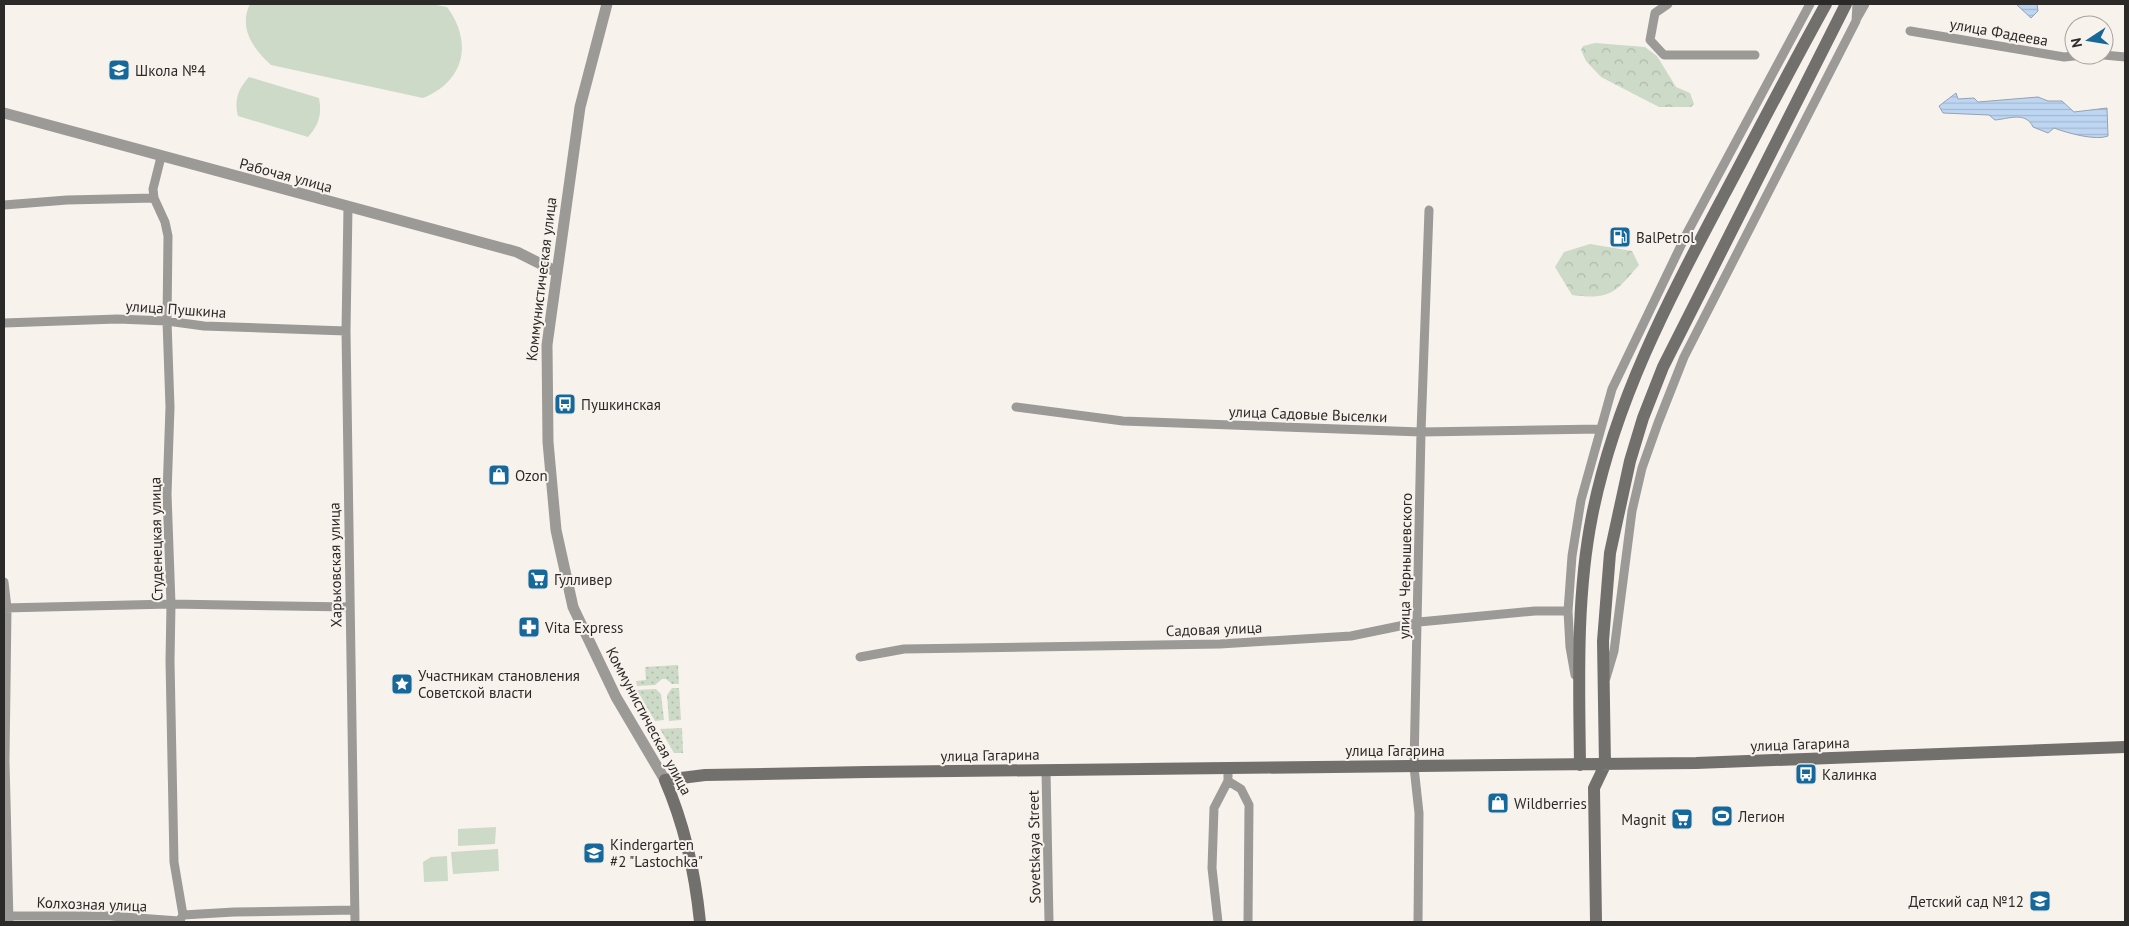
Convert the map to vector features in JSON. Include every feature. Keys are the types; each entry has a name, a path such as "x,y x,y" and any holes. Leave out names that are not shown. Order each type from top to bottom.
{"main road":[{"path":"1594,788 1580,765 1579,690 1584,569 1594,508 1619,414 1636,370 1696,246 1826,4"},
{"path":"1596,922 1594,788 1605,765 1602,690 1603,640 1610,553 1628,469 1643,418 1663,367 1846,4"},
{"name":"улица Гагарина","path":"665,780 705,775 1779,762 2125,747"},
{"name":"Коммунистическая улица","path":"665,780 679,812 691,857 700,922"}],"street":[{"name":"Коммунистическая улица","path":"607,4 580,107 547,345 546,389 552,501 564,570 573,607 588,642 616,697 665,780"},
{"path":"1668,4 1655,13 1650,40 1664,56 1755,55"},
{"path":"1579,690 1570,647 1568,611 1572,556 1581,500 1612,389 1687,233 1810,4"},
{"path":"1856,21 1857,4"},
{"path":"1602,690 1614,651 1623,566 1632,511 1642,468 1658,423 1684,357 1865,4"},
{"name":"улица Фадеева","path":"1910,31 2064,57"},
{"name":"Рабочая улица","path":"4,113 517,252 557,272"},
{"name":"Студенецкая улица","path":"161,157 154,179 154,198 168,236 167,321 170,407 167,494 171,604 170,661 174,862 180,920"},
{"path":"4,206 67,200 154,198"},
{"name":"Харьковская улица","path":"348,207 346,331 355,922"},
{"name":"улица Чернышевского","path":"1418,922 1419,813 1414,767 1419,622 1421,432 1429,210"},
{"name":"улица Пушкина","path":"4,324 117,319 167,321 204,326 346,331"},
{"name":"улица Садовые Выселки","path":"1016,407 1123,421 1421,432 1600,429"},
{"path":"4,582 7,918"},
{"path":"5,608 171,604 349,607"},
{"name":"Садовая улица","path":"860,657 904,650 1220,644 1351,636 1419,622 1535,611 1568,611"},
{"path":"1218,922 1212,868 1214,808 1228,781 1228,768"},
{"name":"Sovetskaya Street","path":"1046,771 1049,922"},
{"path":"1228,781 1241,789 1249,805 1248,922"},
{"name":"Колхозная улица","path":"7,918 110,916 180,920 234,912 355,910"}],"green space":[{"path":"250,4 431,4 447,7 455,20 460,34 462,47 460,59 456,71 448,82 437,91 423,98 271,65 259,53 247,30 247,13"},
{"path":"1595,43 1645,47 1657,56 1676,87 1690,93 1694,104 1691,107 1659,107 1601,77 1586,61 1581,50 1583,46"},
{"path":"249,77 319,98 319,119 308,137 238,116 236,105 238,95"},
{"path":"1590,244 1632,251 1639,265 1624,282 1611,292 1595,296 1572,295 1555,267 1564,252"},
{"path":"678,665 679,684 672,684 666,679 662,679 655,685 637,686 636,681 646,680 645,667"},
{"path":"672,688 679,688 681,720 669,721 667,695"},
{"path":"656,689 661,694 664,720 655,721 637,690"},
{"path":"682,728 683,753 674,753 660,729"},
{"path":"496,827 495,844 458,846 458,829"},
{"path":"498,849 499,871 453,874 451,852"},
{"path":"447,856 448,881 424,882 423,862 431,857"}],"water":[{"path":"2016,4 2037,4 2038,11 2031,18"},
{"path":"1956,93 1958,99 1974,98 1978,102 2038,97 2048,101 2062,101 2074,112 2107,108 2108,136 2089,137 2054,128 2048,133 2033,127 2030,122 2021,117 1995,120 1989,115 1943,113 1939,106"}],"place":[{"name":"Школа №4","path":"119,70"},
{"name":"BalPetrol","path":"1620,237"},
{"name":"Пушкинская","path":"565,404"},
{"name":"Ozon","path":"499,475"},
{"name":"Гулливер","path":"538,579"},
{"name":"Vita Express","path":"529,627"},
{"name":"Участникам становления Советской власти","path":"402,684"},
{"name":"Калинка","path":"1806,774"},
{"name":"Wildberries","path":"1498,803"},
{"name":"Легион","path":"1722,816"},
{"name":"Magnit","path":"1682,819"},
{"name":"Kindergarten #2 \"Lastochka\"","path":"594,853"},
{"name":"Детский сад №12","path":"2040,901"}]}
